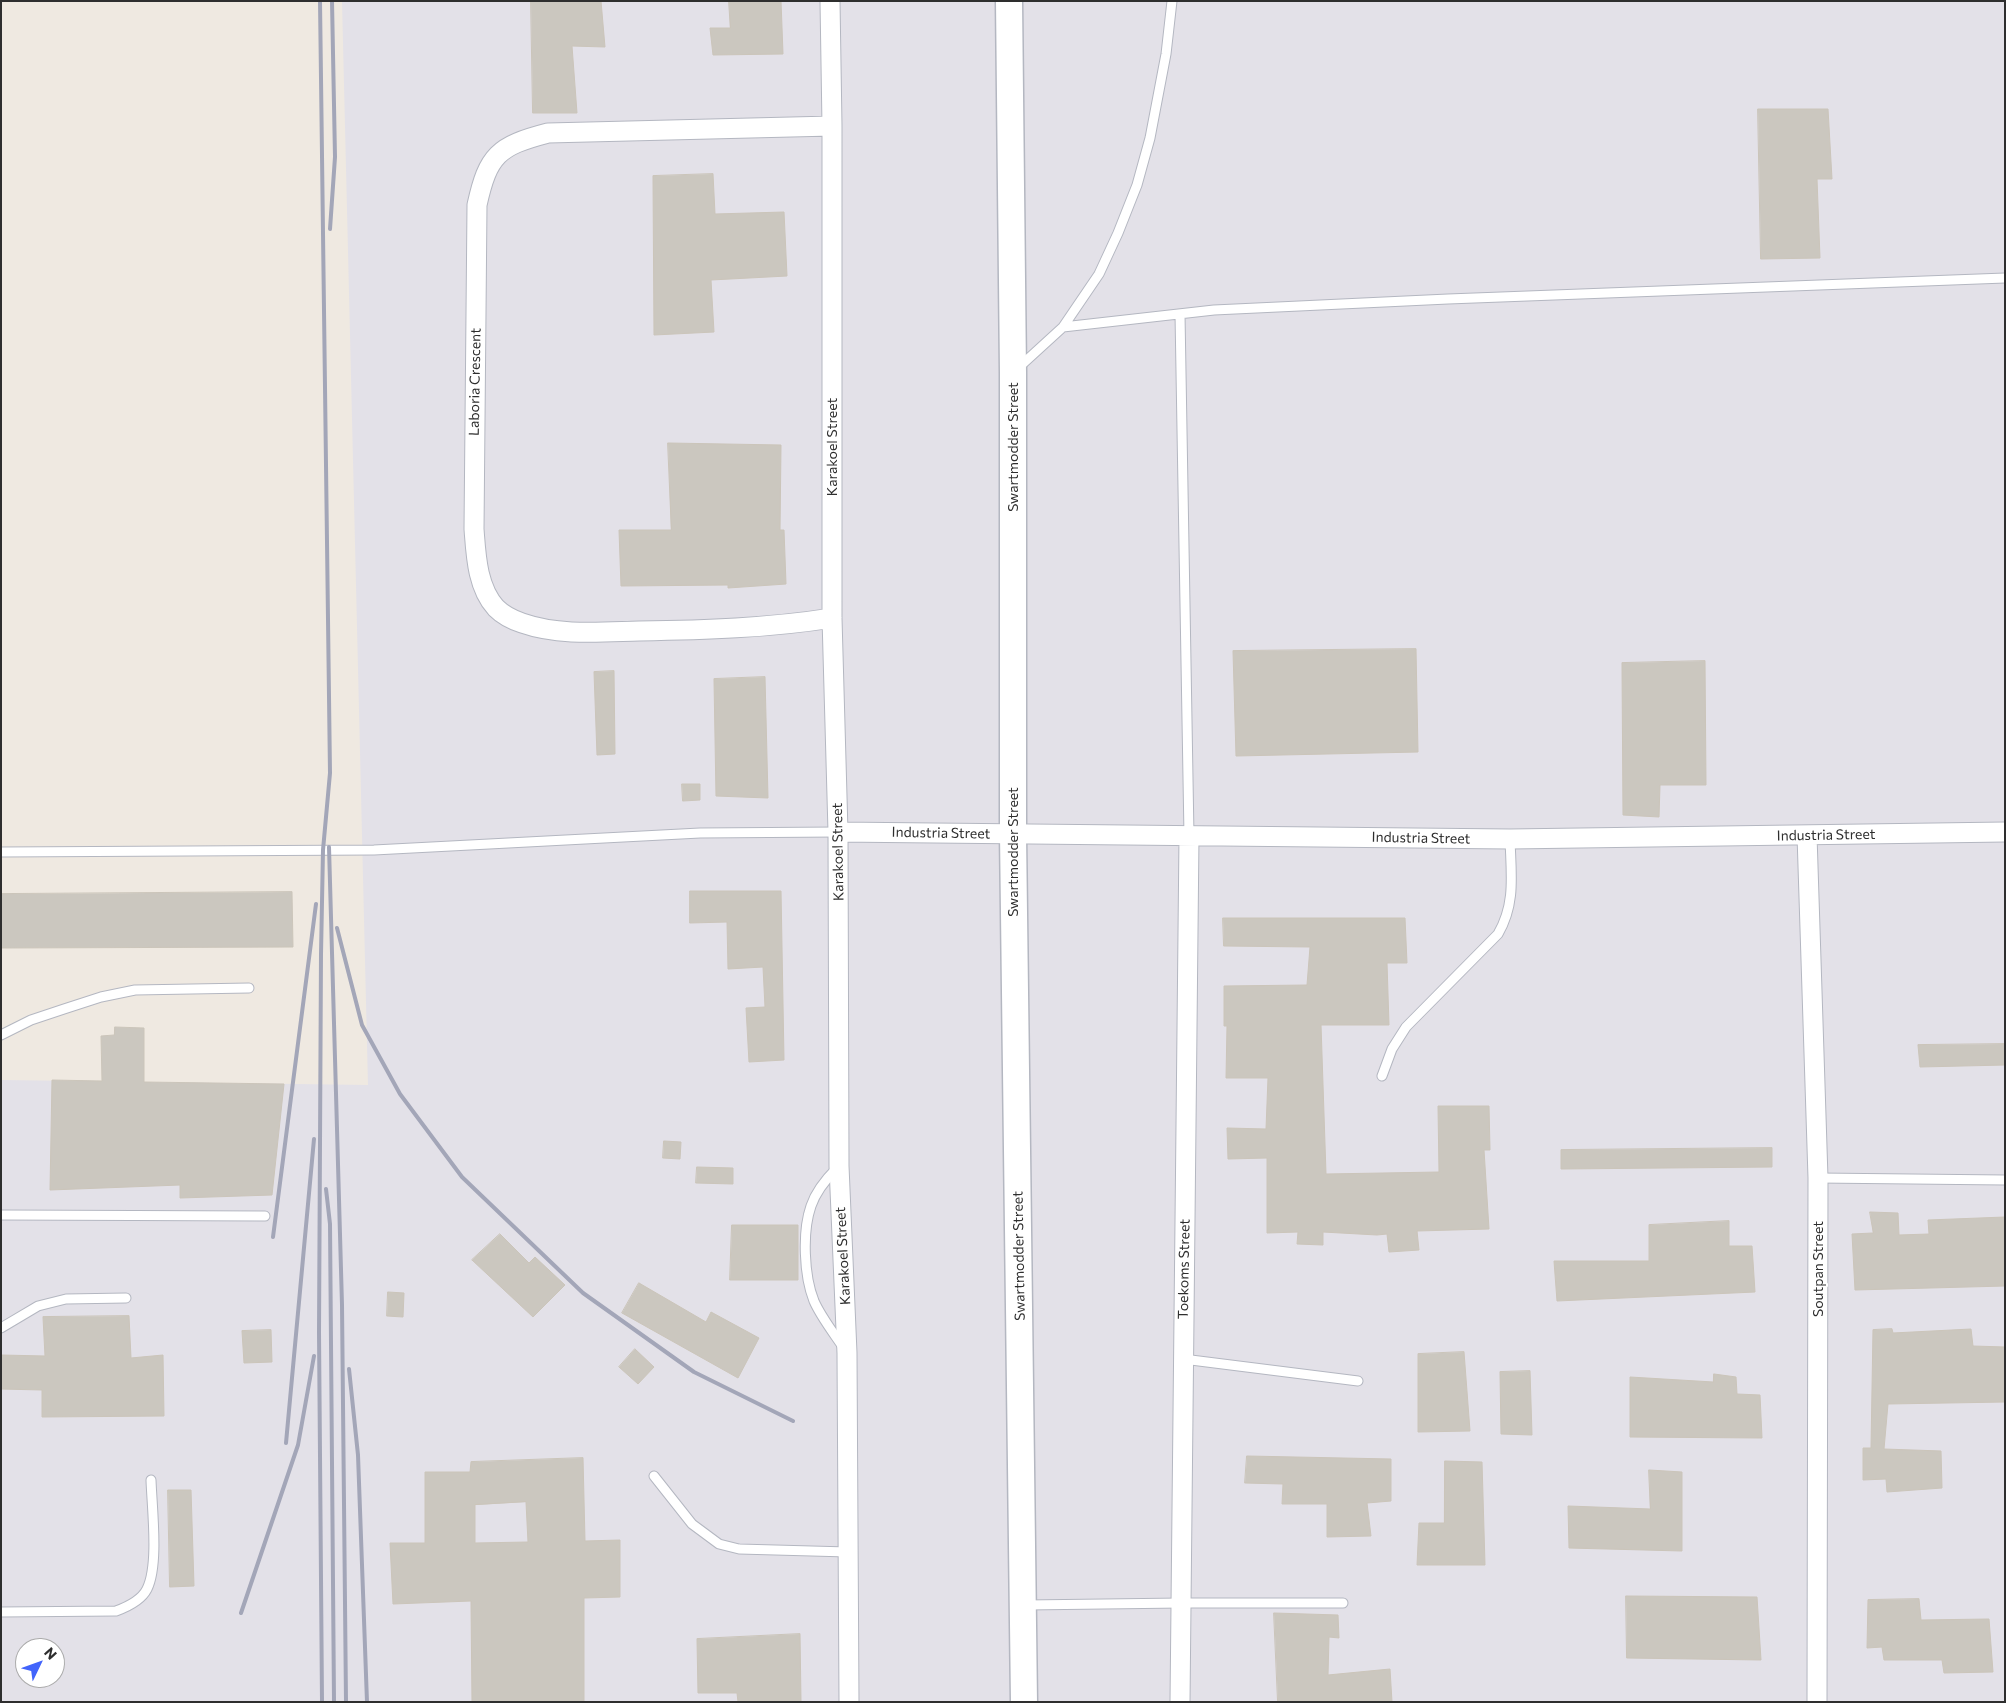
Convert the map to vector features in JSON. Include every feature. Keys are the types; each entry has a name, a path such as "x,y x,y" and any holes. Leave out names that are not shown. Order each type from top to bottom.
{"main road":[{"name":"Swartmodder Street","path":"1009,1 1014,373 1013,834 1024,1702"}],"street":[{"name":"Karakoel Street","path":"830,1 832,126 832,618 838,832 839,1166 847,1353 849,1702"},
{"name":"Laboria Crescent","path":"832,126 548,133 510,146 493,160 483,178 477,205 474,529 479,573 487,592 496,607 506,616 523,624 581,632 794,624 832,618"},
{"name":"Industria Street","path":"838,832 1510,839 2005,832"},
{"name":"Toekoms Street","path":"1180,1702 1189,836"},
{"name":"Soutpan Street","path":"1807,836 1818,1178 1816,1702"}],"lane":[{"path":"1014,373 1062,327 1099,274 1118,233 1137,185 1150,138 1166,54 1172,1"},
{"path":"1062,327 1214,310 1448,299 2005,278"},
{"path":"1180,314 1189,836"},
{"path":"1,852 374,850 680,833 838,832"},
{"path":"1382,1076 1392,1049 1406,1027 1498,934 1507,919 1511,902 1510,839"},
{"path":"1,1035 31,1020 64,1008 101,997 136,990 249,988"},
{"path":"839,1166 825,1180 811,1205 806,1223 806,1256 809,1286 815,1302 847,1353"},
{"path":"1818,1178 2005,1180"},
{"path":"1,1214 265,1216"},
{"path":"1,1328 38,1306 66,1299 126,1298"},
{"path":"1183,1359 1358,1381"},
{"path":"654,1476 692,1524 719,1544 739,1549 848,1552"},
{"path":"1,1612 116,1611 129,1606 137,1600 146,1590 152,1567 151,1480"},
{"path":"1023,1606 1182,1602 1343,1602"}],"shaded area":[{"path":"342,1 2005,1 2005,1702 1,1702 1,1080 368,1085"}],"building":[{"path":"531,1 601,1 605,47 572,46 577,113 533,113"},
{"path":"729,1 781,1 783,54 713,55 710,28 730,28"},
{"path":"1758,109 1828,109 1832,179 1817,179 1820,258 1761,259"},
{"path":"713,174 715,214 784,212 787,276 711,280 714,332 654,335 653,176"},
{"path":"668,443 781,445 780,530 784,530 786,584 728,588 728,585 621,586 619,530 671,530"},
{"path":"1416,649 1418,752 1236,756 1233,651"},
{"path":"1705,661 1706,785 1660,785 1659,817 1623,815 1622,663"},
{"path":"614,671 615,754 597,755 594,672"},
{"path":"765,677 768,798 716,796 714,679"},
{"path":"682,784 700,784 700,800 683,801"},
{"path":"690,891 781,891 784,1060 749,1062 746,1008 765,1007 763,967 728,969 727,922 690,923"},
{"path":"292,892 293,947 1,948 1,894"},
{"path":"1223,918 1405,918 1407,963 1387,963 1389,1025 1321,1025 1326,1174 1439,1172 1438,1106 1489,1106 1490,1150 1484,1150 1489,1229 1417,1231 1419,1250 1389,1252 1387,1234 1323,1232 1323,1245 1297,1244 1298,1232 1267,1233 1267,1158 1228,1159 1227,1128 1266,1129 1268,1078 1226,1078 1227,1026 1224,1026 1224,986 1307,985 1310,947 1224,946"},
{"path":"115,1027 144,1028 144,1082 284,1084 272,1195 180,1198 180,1185 50,1190 52,1080 102,1081 101,1036 114,1035"},
{"path":"2005,1044 2005,1065 1920,1067 1918,1045"},
{"path":"664,1141 681,1142 680,1159 663,1158"},
{"path":"1772,1148 1772,1167 1561,1169 1561,1150"},
{"path":"697,1167 733,1168 733,1184 696,1183"},
{"path":"1870,1212 1898,1213 1899,1235 1929,1234 1928,1220 2005,1217 2005,1286 1855,1290 1852,1234 1873,1233"},
{"path":"1729,1221 1729,1246 1752,1246 1755,1292 1557,1301 1554,1261 1649,1261 1649,1225"},
{"path":"732,1225 798,1225 798,1280 730,1280"},
{"path":"500,1234 529,1263 535,1257 565,1285 533,1317 472,1260"},
{"path":"639,1283 706,1322 711,1312 759,1338 738,1378 622,1313"},
{"path":"388,1292 404,1293 403,1317 387,1316"},
{"path":"129,1316 131,1358 163,1355 164,1416 42,1417 42,1390 1,1389 1,1355 45,1356 43,1317"},
{"path":"1892,1329 1893,1333 1971,1329 1973,1346 2005,1347 2005,1402 1888,1404 1884,1449 1941,1451 1942,1488 1887,1492 1886,1479 1863,1480 1863,1448 1871,1448 1873,1330"},
{"path":"271,1330 272,1362 244,1363 242,1331"},
{"path":"635,1349 654,1367 638,1384 619,1367"},
{"path":"1464,1352 1470,1431 1418,1432 1418,1354"},
{"path":"1530,1371 1532,1435 1501,1434 1500,1372"},
{"path":"1714,1374 1736,1377 1737,1394 1760,1395 1762,1438 1630,1437 1630,1377 1713,1382"},
{"path":"1247,1456 1391,1459 1391,1501 1367,1503 1371,1536 1327,1537 1327,1504 1282,1504 1283,1484 1245,1483"},
{"path":"583,1458 585,1541 620,1540 620,1597 584,1598 584,1702 472,1702 471,1601 393,1604 390,1543 425,1543 425,1472 470,1472 471,1462","holes":["526,1502 528,1542 475,1543 475,1505"]},
{"path":"1445,1461 1482,1462 1485,1565 1417,1565 1419,1523 1444,1523"},
{"path":"1649,1470 1682,1472 1682,1551 1569,1548 1568,1506 1650,1509"},
{"path":"168,1490 191,1490 194,1586 170,1587"},
{"path":"1626,1596 1757,1597 1761,1660 1627,1658"},
{"path":"1919,1599 1921,1620 1989,1619 1993,1672 1944,1673 1942,1660 1884,1660 1882,1647 1867,1648 1868,1600"},
{"path":"1274,1613 1338,1615 1339,1638 1329,1637 1328,1675 1390,1669 1392,1702 1278,1702"},
{"path":"800,1634 801,1702 738,1702 737,1693 698,1693 697,1639"}],"railway":[{"path":"320,1 330,773 323,850 321,954 319,1332 322,1702"},
{"path":"330,229 335,157 332,1"},
{"path":"329,847 342,1305 346,1702"},
{"path":"273,1237 316,904"},
{"path":"337,928 362,1025 400,1094 462,1177 583,1293 694,1372 793,1421"},
{"path":"286,1443 314,1139"},
{"path":"326,1189 330,1224 334,1702"},
{"path":"241,1613 298,1445 314,1356"},
{"path":"349,1369 358,1455 367,1702"}]}
